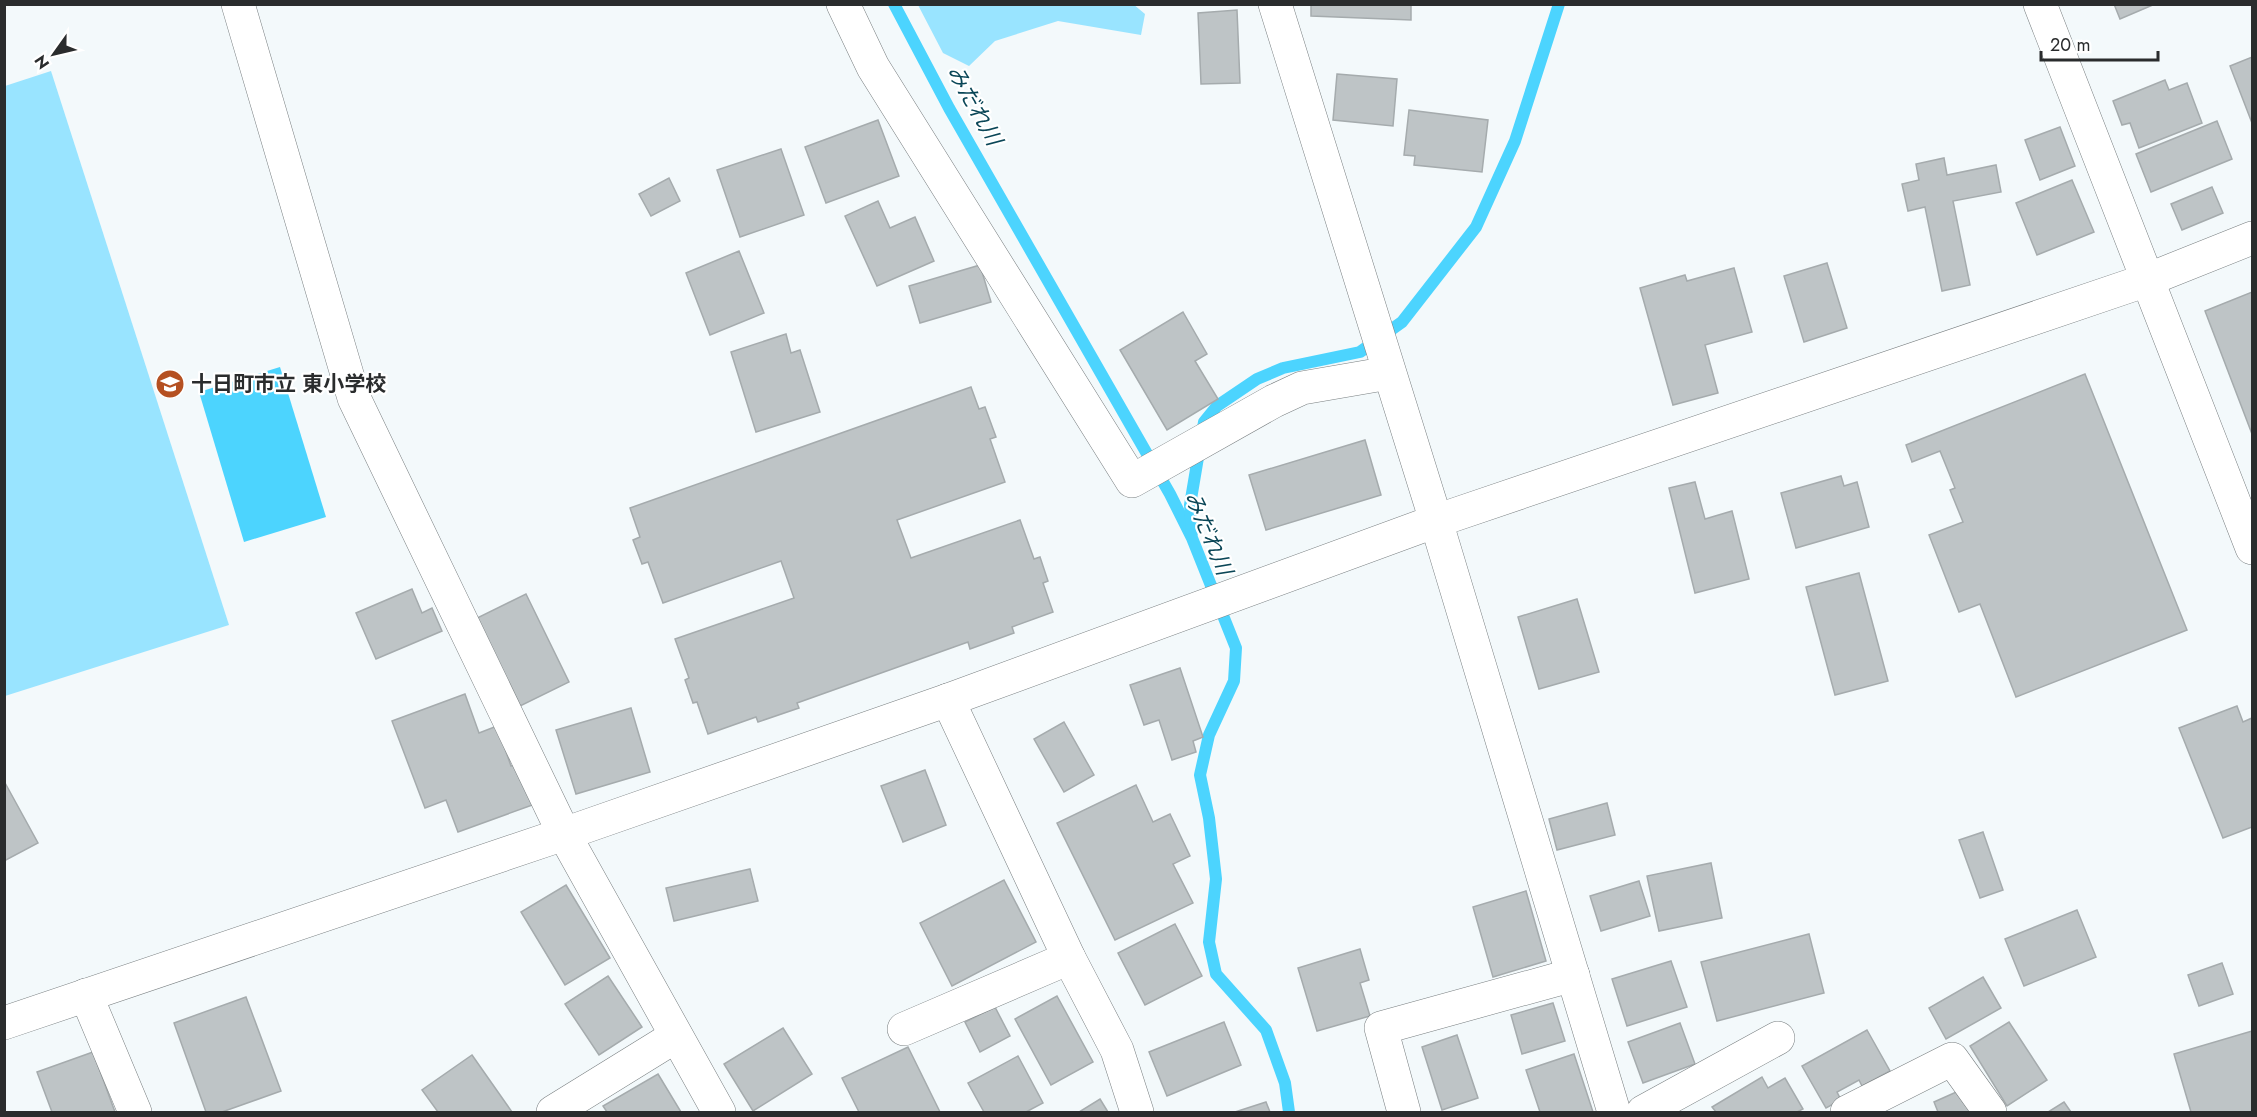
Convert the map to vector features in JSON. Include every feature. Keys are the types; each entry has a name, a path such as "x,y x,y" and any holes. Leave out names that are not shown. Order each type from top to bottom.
{"street":[{"path":"238,4 354,398 564,834 719,1113"},
{"path":"843,4 873,67 1132,482 1274,401 1302,388 1389,373"},
{"path":"1275,4 1436,521 1614,1113"},
{"path":"2040,4 2253,548"},
{"path":"4,1023 564,834 948,700 1436,521 2147,280 2253,238"},
{"path":"948,700 1069,958 1117,1050 1137,1113"},
{"path":"904,1029 1069,958"},
{"path":"1404,1113 1381,1028 1573,975"},
{"path":"86,995 135,1113"},
{"path":"563,1110 676,1036"},
{"path":"1643,1113 1778,1038"},
{"path":"1846,1113 1952,1059 1990,1113"}],"shaded area":[{"path":"1133,4 1145,14 1141,35 1058,21 995,41 969,66 943,53 918,5"},
{"path":"51,71 229,625 5,696 5,86"},
{"path":"280,367 326,517 244,542 199,392"}],"building":[{"path":"1311,4 1411,4 1411,20 1311,16"},
{"path":"2114,4 2155,4 2120,19"},
{"path":"1237,10 1240,83 1201,84 1198,13"},
{"path":"2252,57 2252,123 2230,66"},
{"path":"1337,74 1397,79 1393,126 1333,120"},
{"path":"2165,80 2169,90 2187,83 2202,123 2139,148 2130,123 2122,125 2113,101"},
{"path":"1409,110 1488,120 1482,172 1414,165 1415,156 1404,155"},
{"path":"878,120 899,176 826,203 805,147"},
{"path":"2217,121 2232,159 2151,192 2136,154"},
{"path":"2060,127 2075,166 2040,180 2025,140"},
{"path":"781,149 804,215 740,237 717,170"},
{"path":"1944,158 1947,175 1996,165 2001,192 1953,201 1970,285 1942,291 1925,207 1908,211 1902,184 1919,180 1916,164"},
{"path":"669,178 680,201 651,216 639,194"},
{"path":"2072,180 2094,232 2037,255 2016,203"},
{"path":"2212,187 2223,213 2182,230 2171,204"},
{"path":"878,201 890,228 915,217 934,261 877,286 845,216"},
{"path":"739,251 764,313 710,335 686,273"},
{"path":"1827,263 1847,328 1804,342 1784,276"},
{"path":"980,265 991,302 920,323 909,286"},
{"path":"1734,268 1752,332 1705,345 1718,393 1673,405 1640,288 1685,275 1687,281"},
{"path":"2252,292 2252,434 2205,311"},
{"path":"1183,312 1207,354 1195,361 1218,399 1167,430 1120,350"},
{"path":"786,334 791,353 800,350 820,412 756,432 731,352"},
{"path":"2085,374 2187,630 2016,697 1980,604 1959,612 1929,535 1963,522 1950,490 1955,488 1940,451 1912,462 1906,445"},
{"path":"971,387 979,409 985,407 996,437 990,439 1005,482 897,520 911,558 1020,520 1034,559 1040,557 1048,581 1043,583 1053,612 1012,627 1014,633 970,649 968,642 797,703 799,708 758,722 756,717 708,734 697,702 693,703 685,680 689,678 675,639 794,598 781,561 663,603 648,562 642,564 633,540 640,537 630,508"},
{"path":"1365,440 1381,495 1266,530 1249,475"},
{"path":"1841,476 1844,486 1857,482 1869,527 1796,548 1781,493"},
{"path":"1695,482 1705,519 1732,511 1749,579 1695,593 1669,488"},
{"path":"1859,573 1888,681 1835,695 1806,587"},
{"path":"412,589 422,613 432,608 442,631 376,659 356,613"},
{"path":"526,594 569,682 516,708 473,620"},
{"path":"1577,599 1599,672 1539,689 1518,617"},
{"path":"1180,668 1203,737 1193,741 1196,752 1172,760 1159,720 1144,725 1130,685"},
{"path":"465,694 479,733 497,726 511,766 519,763 535,804 458,832 446,800 425,808 392,721"},
{"path":"2237,706 2243,722 2252,718 2252,827 2223,838 2179,728"},
{"path":"631,708 650,772 576,794 556,730"},
{"path":"1064,722 1094,775 1064,792 1034,739"},
{"path":"925,770 946,825 903,842 881,786"},
{"path":"4,781 38,843 4,861"},
{"path":"1136,785 1153,822 1170,814 1190,856 1173,864 1193,903 1115,940 1057,823"},
{"path":"1607,803 1615,835 1557,850 1549,819"},
{"path":"1983,832 2003,890 1980,898 1959,840"},
{"path":"1711,863 1722,918 1659,931 1647,876"},
{"path":"750,869 758,901 674,921 666,888"},
{"path":"1004,880 1036,942 952,986 920,923"},
{"path":"1639,881 1650,916 1601,931 1590,896"},
{"path":"566,885 610,958 565,985 521,912"},
{"path":"1526,891 1546,961 1493,977 1473,907"},
{"path":"2077,910 2096,957 2024,986 2005,939"},
{"path":"1175,924 1202,976 1145,1005 1118,953"},
{"path":"1809,934 1824,993 1717,1021 1701,962"},
{"path":"1360,949 1369,980 1360,983 1370,1016 1317,1031 1298,968"},
{"path":"1671,961 1687,1007 1627,1026 1612,979"},
{"path":"2222,963 2233,994 2199,1006 2188,975"},
{"path":"608,976 642,1027 599,1055 565,1004"},
{"path":"1983,977 2001,1008 1946,1039 1929,1008"},
{"path":"1057,996 1093,1062 1051,1085 1015,1019"},
{"path":"246,997 281,1091 222,1112 206,1112 174,1023"},
{"path":"1553,1003 1565,1041 1522,1054 1511,1015"},
{"path":"995,1007 1010,1036 980,1052 965,1022"},
{"path":"1224,1022 1241,1065 1167,1096 1149,1052"},
{"path":"2009,1022 2047,1080 2007,1106 1970,1046"},
{"path":"1680,1023 1695,1064 1643,1083 1628,1042"},
{"path":"783,1028 812,1074 753,1111 724,1064"},
{"path":"1867,1030 1890,1071 1862,1086 1859,1080 1837,1092 1841,1100 1826,1108 1802,1066"},
{"path":"2252,1031 2252,1112 2191,1112 2174,1054"},
{"path":"1457,1035 1478,1098 1442,1110 1422,1047"},
{"path":"908,1047 940,1112 859,1112 842,1078"},
{"path":"93,1052 115,1112 52,1112 37,1072"},
{"path":"1574,1054 1593,1112 1540,1112 1526,1070"},
{"path":"472,1055 512,1112 438,1112 422,1090"},
{"path":"1018,1056 1043,1103 1026,1112 984,1112 968,1083"},
{"path":"658,1074 681,1112 607,1112 603,1106"},
{"path":"1762,1077 1768,1088 1785,1078 1803,1109 1797,1112 1716,1112 1712,1107"},
{"path":"1963,1089 1973,1112 1938,1112 1934,1102"},
{"path":"1100,1099 1108,1112 1079,1112"},
{"path":"1266,1102 1270,1112 1235,1112"},
{"path":"2064,1102 2071,1112 2048,1112"}],"waterway":[{"name":"みだれ川","path":"894,4 949,108 1170,494 1192,538 1236,648 1234,681 1209,735 1200,775 1209,818 1216,879 1209,942 1216,974 1266,1030 1285,1083 1289,1112"},
{"path":"1192,533 1190,505 1204,422 1217,406 1257,379 1283,368 1360,352 1402,322 1476,227 1515,141 1559,4"}],"place":[{"name":"十日町市立 東小学校","path":"170,384"}]}
